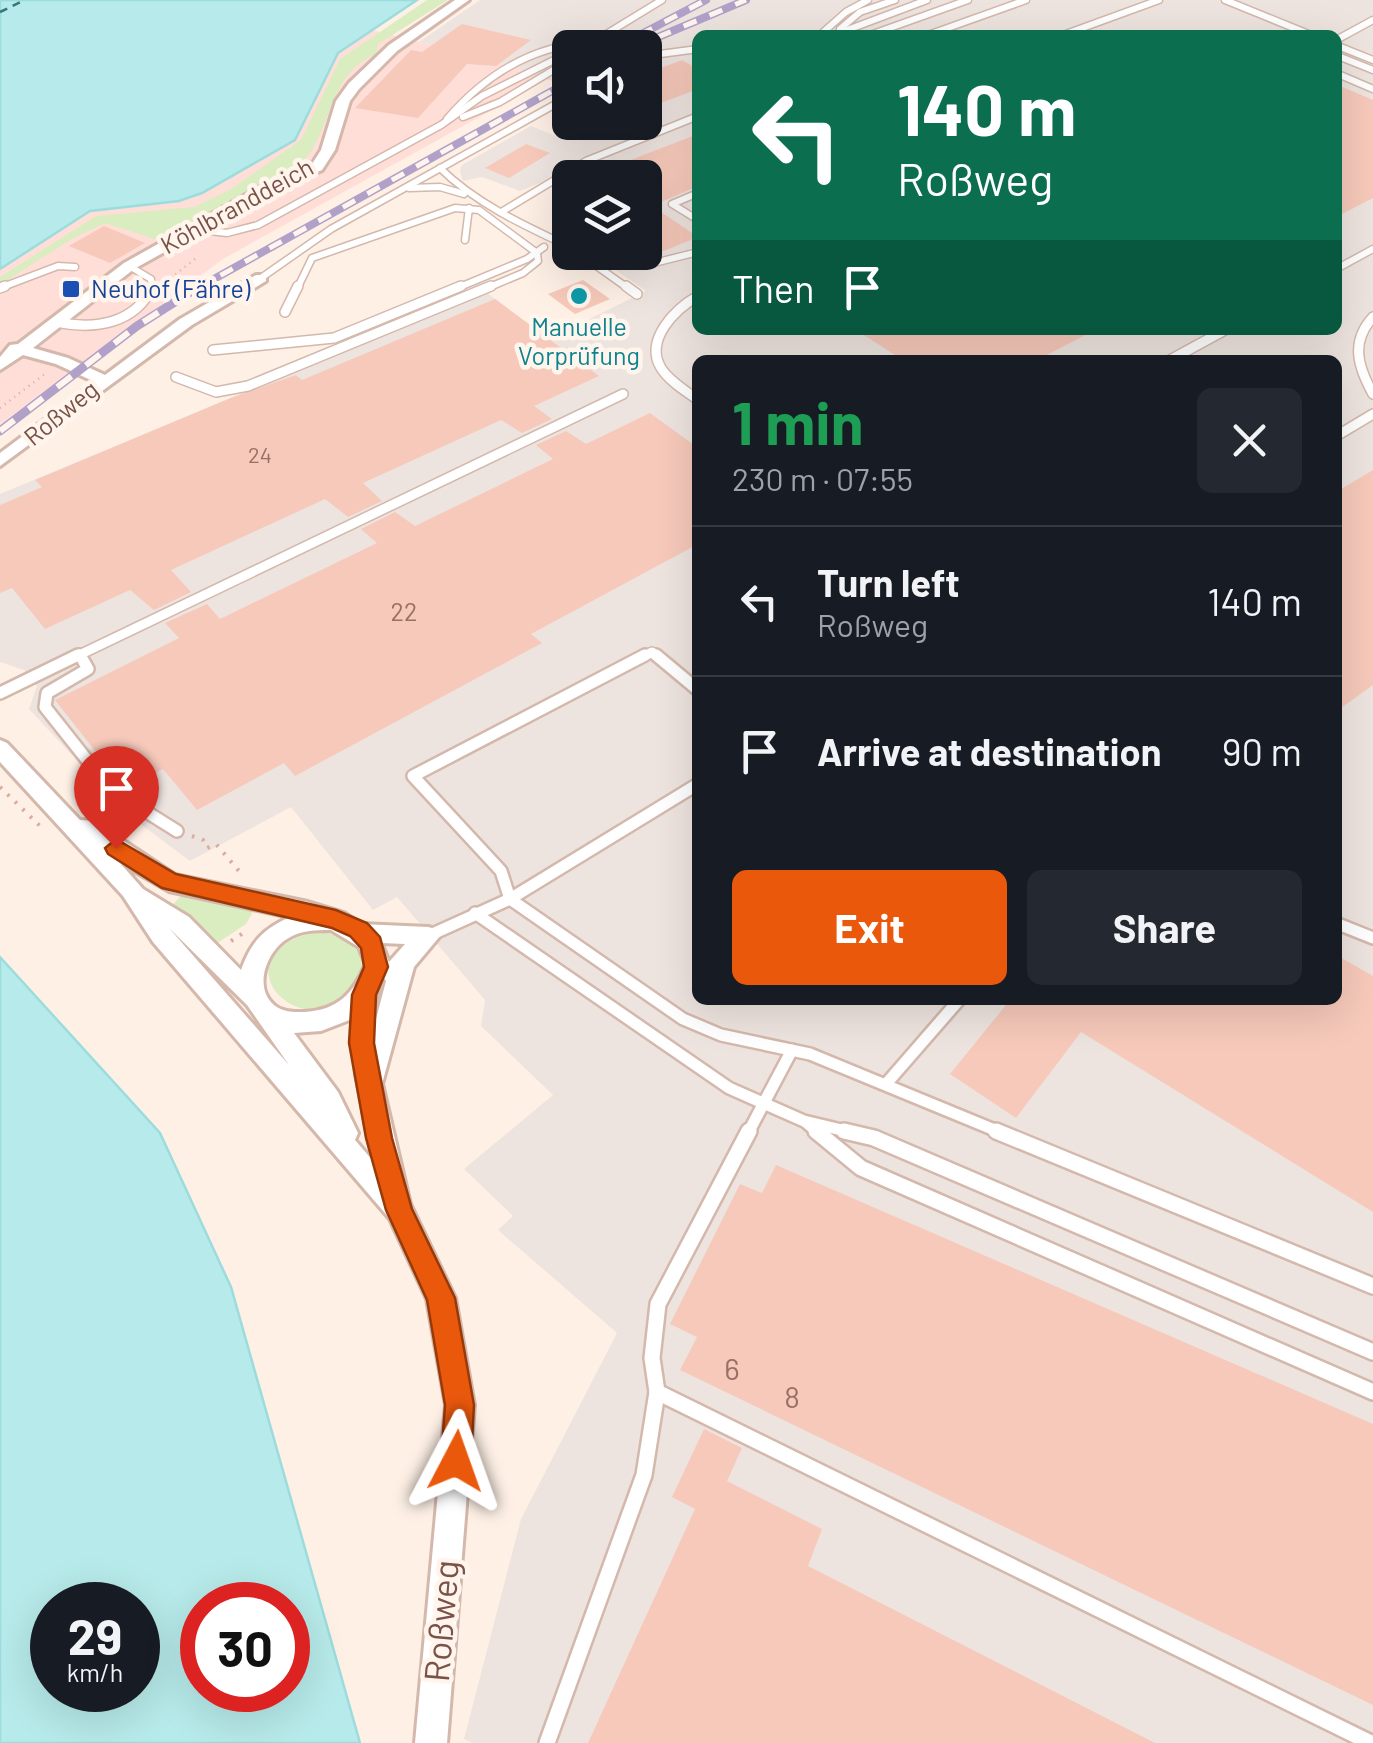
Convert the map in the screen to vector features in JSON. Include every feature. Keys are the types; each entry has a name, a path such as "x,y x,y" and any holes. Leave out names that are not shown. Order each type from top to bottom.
{"street":[{"name":"Köhlbranddeich","path":"0,365 129,266 317,166 328,150 342,101 362,77 393,48 463,0"},
{"path":"106,381 156,344 261,278"},
{"path":"62,361 109,359 156,344"},
{"name":"Köhlbranddeich","path":"0,351 23,348"},
{"name":"Roßweg","path":"0,461 106,381 23,348"},
{"name":"Roßweg","path":"0,748 130,890 161,935 400,1210"},
{"name":"Roßweg","path":"55,804 170,882 336,920 364,933 428,936"},
{"name":"Roßweg","path":"130,890 180,924 259,1006 330,1100 359,1162"},
{"path":"259,1006 249,986 249,971 265,942 295,923 336,920"},
{"name":"Roßweg","path":"364,933 376,958 366,993 362,1043 370,1089 400,1210 441,1298 460,1405 431,1743"},
{"name":"Roßweg","path":"259,1006 286,1021 312,1022 338,1015 402,966 428,936"},
{"name":"Roßweg","path":"370,1089 402,966"}],"lane":[{"path":"616,30 662,0"},
{"path":"826,30 868,0"},
{"path":"839,30 860,12 895,0"},
{"path":"843,30 927,0"},
{"path":"884,30 968,0"},
{"path":"942,30 1026,0"},
{"path":"1077,30 1159,0"},
{"path":"1224,0 1299,30"},
{"path":"1342,39 1373,20"},
{"path":"1342,44 1373,60"},
{"path":"440,125 470,91 552,50"},
{"path":"662,54 692,50"},
{"path":"1342,58 1373,70"},
{"path":"194,229 227,233 258,225 440,125 482,96 552,64"},
{"path":"440,125 483,110 552,67"},
{"path":"1342,76 1373,89"},
{"path":"261,278 310,242 552,106"},
{"path":"503,210 560,180 586,161 692,118"},
{"path":"440,168 525,226 552,236"},
{"path":"405,188 440,187 483,199"},
{"path":"692,196 672,204 692,216"},
{"path":"464,240 469,208"},
{"path":"285,312 312,258 436,212 469,208 494,219 540,250"},
{"path":"1342,266 1373,249"},
{"path":"213,350 334,338 540,250"},
{"path":"176,377 216,392 248,386 524,273 538,262 540,250"},
{"path":"662,266 692,254"},
{"path":"0,288 58,266 75,266"},
{"path":"57,322 102,326 122,318 153,287 150,279 129,266"},
{"path":"602,270 636,294"},
{"path":"692,300 670,316 657,353 662,370 692,395"},
{"path":"1373,317 1363,329 1357,355 1358,367 1373,394"},
{"path":"1179,355 1215,335"},
{"path":"0,692 622,394"},
{"path":"1342,432 1373,414"},
{"path":"692,685 652,652 413,776 501,871 510,900 684,1019 721,1035 792,1050 886,1084 1373,1286"},
{"path":"80,654 88,669 47,693 45,707 110,789 177,831"},
{"path":"428,936 510,900 692,788"},
{"path":"475,913 728,1088 804,1121 874,1138 1373,1352"},
{"path":"1342,926 1373,938"},
{"path":"886,1084 954,1005"},
{"path":"548,1743 644,1475 657,1392 652,1358 658,1304 792,1050"},
{"path":"804,1121 861,1168 1373,1392"},
{"path":"657,1392 1371,1743"}],"path":[{"path":"146,298 195,259"},
{"path":"0,408 62,361"},
{"path":"206,848 216,844 239,872 233,883"},
{"path":"220,949 253,927"}],"shaded area":[{"path":"480,0 1373,0 1373,1743 472,1743 464,1739 521,1519 617,1333 498,1230 513,1216 464,1169 553,1095 481,1026 485,1000 397,897 373,910 291,807 190,861 127,814 29,709 37,686 24,670 0,662 0,494 486,292 549,339 646,291 616,270 662,270 662,160 552,160 552,178 520,191 482,177 463,181 462,165 531,126 552,134 552,140 662,140 662,30 552,30 552,81 499,62 419,42"},
{"path":"372,30 499,62 548,79 223,259 0,424 0,269 90,211 179,201 202,193 295,140 338,53"}],"green space":[{"path":"427,0 448,0 378,44 376,54 348,76 318,138 300,164 157,240 105,223 70,240 0,285 0,277 96,216 194,207 231,189 301,140 340,59"},
{"path":"183,894 255,908 246,924 216,944 172,905"},
{"path":"313,932 345,939 359,953 361,962 355,984 336,1003 315,1010 295,1006 279,995 270,979 270,962 284,945"}],"water":[{"path":"0,0 417,0 338,53 295,140 202,193 179,201 90,211 0,269"},
{"path":"0,957 160,1133 231,1287 360,1743 0,1743"}],"building":[{"path":"462,24 531,40 496,66 467,64 418,118 355,108 411,50 422,52"},
{"path":"682,60 692,66 692,91 662,103 662,68"},
{"path":"1342,87 1373,100 1373,198 1342,214"},
{"path":"692,136 692,189 662,202 662,160 631,160"},
{"path":"526,144 550,153 509,178 485,168"},
{"path":"662,213 692,233 692,239 662,252"},
{"path":"104,226 145,243 110,263 69,246"},
{"name":"Manuelle Vorprüfung","path":"583,280 610,299 575,314 548,294"},
{"path":"495,299 599,376 534,406 552,419 522,433 501,420 363,483 382,501 348,517 325,499 171,570 191,592 154,610 130,590 45,629 12,588 0,593 0,505 42,487 35,480 233,397 296,375 302,380"},
{"path":"864,335 1085,335 1047,355 895,355"},
{"path":"650,413 692,444 692,547 531,634 542,643 295,776 284,763 197,810 163,769 126,788 55,700 179,638 165,623 207,604 220,619 377,543 361,529 395,512 415,526 553,459 536,445 566,431 586,444"},
{"path":"1373,470 1373,685 1342,707 1342,489"},
{"path":"1342,958 1373,976 1373,1212 1081,1032 1016,1118 950,1074 1006,1005 1342,1005"},
{"path":"776,1165 1373,1424 1373,1705 680,1370 697,1337 670,1324 740,1184 762,1193"},
{"path":"704,1429 742,1448 727,1481 822,1529 808,1566 1155,1743 588,1743 695,1509 672,1497"}],"ferry route":[{"path":"0,12 25,0"}],"railway":[{"path":"649,30 706,0"},
{"path":"662,35 746,0"},
{"path":"196,289 552,91"},
{"path":"0,431 137,326 200,286"}],"place":[{"name":"Neuhof (Fähre)","path":"71,289"},
{"name":"Manuelle Vorprüfung","path":"579,296"}],"route":[{"path":"116,848 170,882 336,920 359,929 372,944 376,967 364,995 362,1043 379,1138 400,1210 441,1298 452,1346 460,1405 456,1461"}]}
